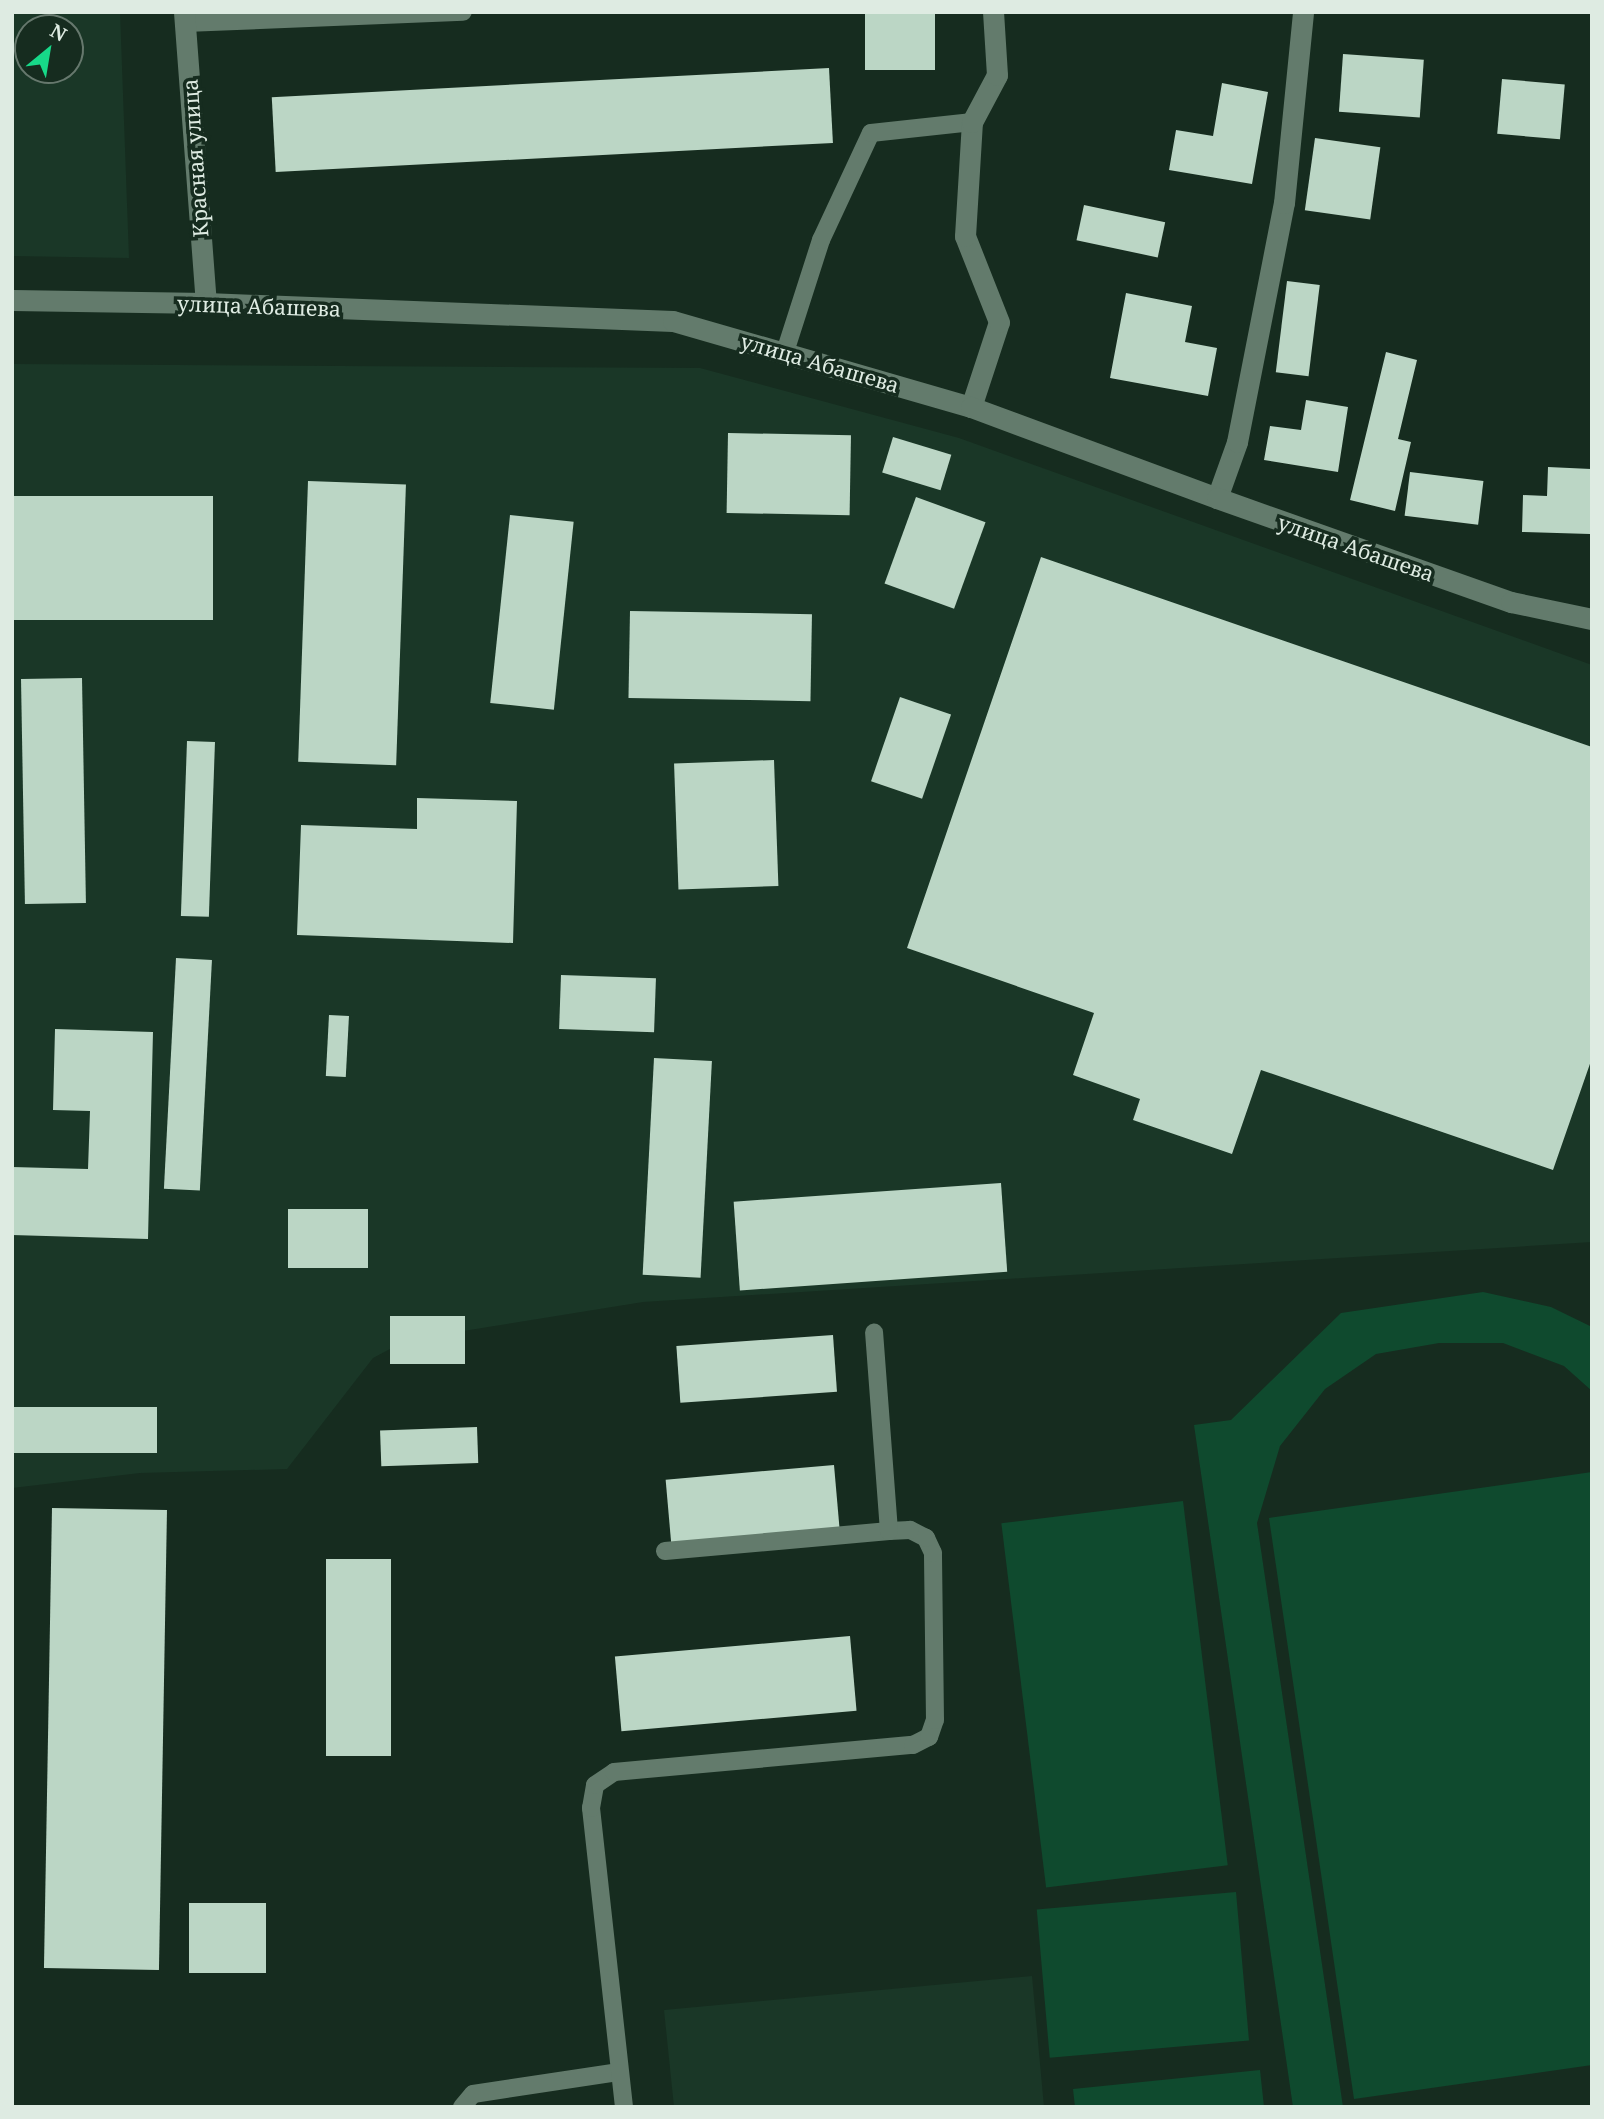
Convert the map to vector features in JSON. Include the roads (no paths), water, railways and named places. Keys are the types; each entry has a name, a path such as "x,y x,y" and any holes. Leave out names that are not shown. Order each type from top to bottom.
{"street":[{"path":"971,407 999,322 965,236 972,122 997,75 993,12"},
{"path":"1217,498 1237,442 1284,203 1303,12"},
{"name":"Красная улица","path":"185,17 206,303"},
{"name":"улица Абашева","path":"12,300 206,303 673,321 971,407 1511,602 1592,619"}],"lane":[{"path":"185,17 463,12"},
{"path":"785,352 821,240 871,133 972,122"},
{"path":"874,1333 890,1531"},
{"path":"624,2107 592,1808 595,1785 614,1772 913,1745 929,1737 935,1720 933,1553 926,1538 910,1530 665,1550"},
{"path":"462,2107 473,2094 619,2072"}]}
